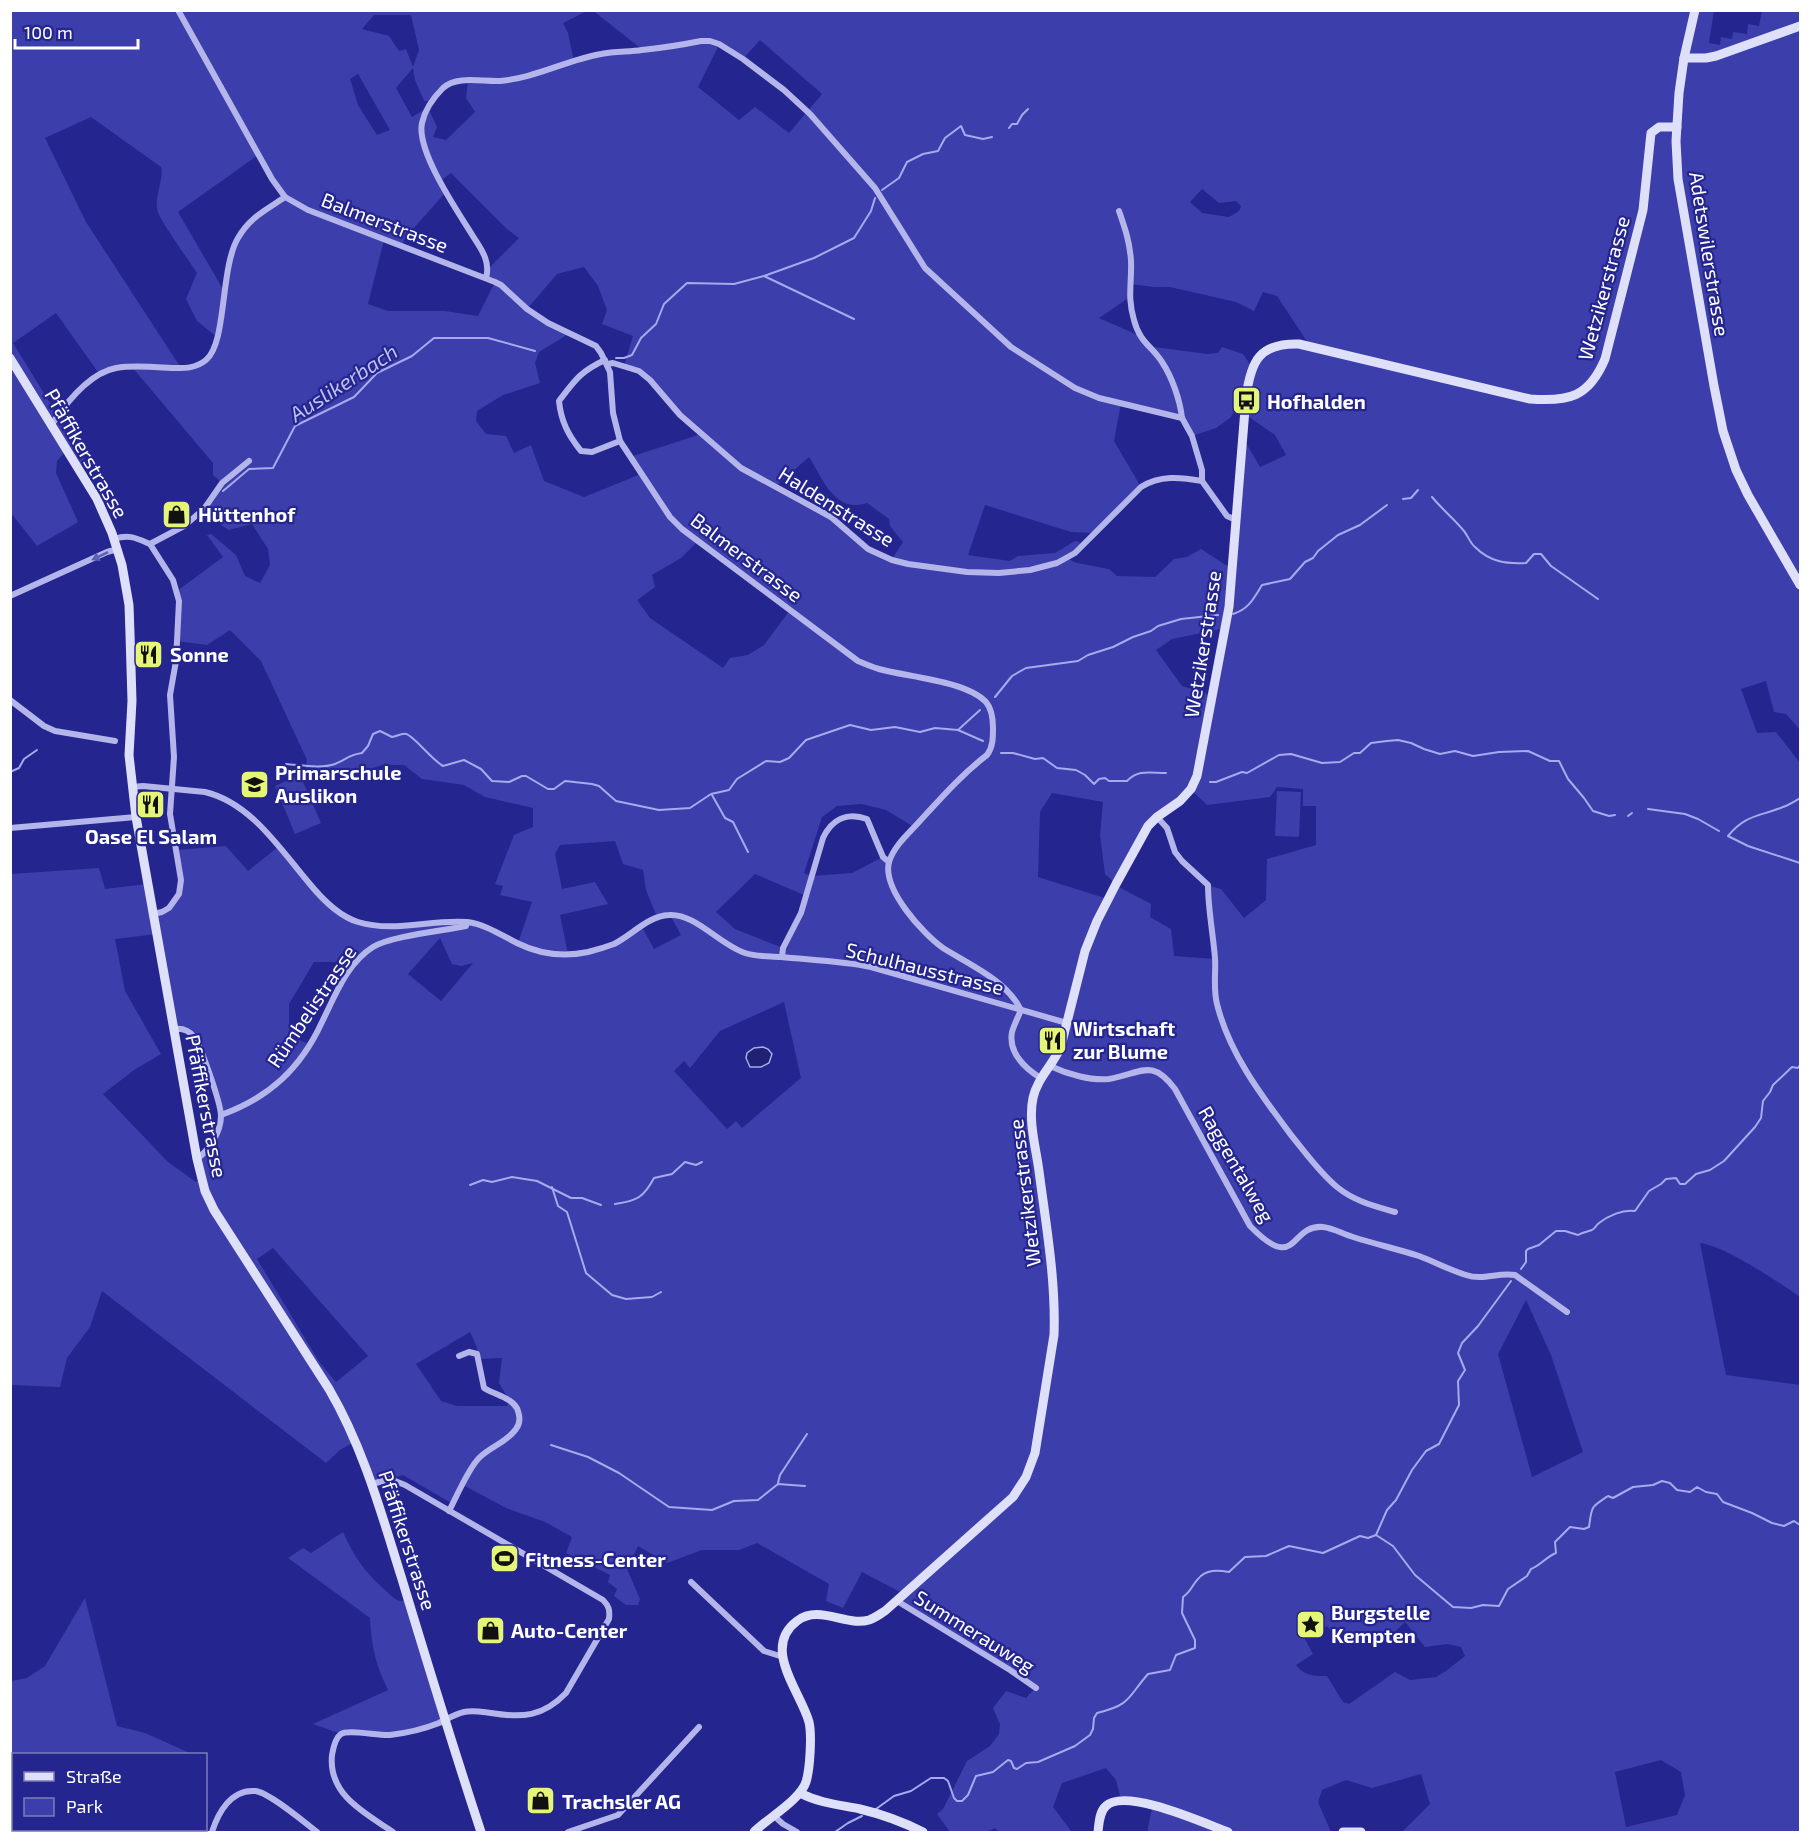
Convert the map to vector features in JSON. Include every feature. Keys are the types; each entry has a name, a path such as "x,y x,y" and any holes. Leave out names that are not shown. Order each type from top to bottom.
{"street":[{"name":"Balmerstrasse","path":"178,10 272,179 285,197 308,210 501,285 527,309 548,323 596,346 606,362 612,381 613,413 620,441 670,517 682,529 858,661 877,669 962,687 975,693 987,703 993,716 993,743 987,755 952,785 900,843 889,862"},
{"path":"1677,127 1684,58 1695,10"},
{"path":"1684,58 1716,56 1800,26"},
{"path":"486,278 489,268 485,255 446,192 422,138 422,122 426,110 444,87 459,81 501,81 522,77 601,54 710,41 743,59 784,90 810,114 871,183 925,268 1011,347 1075,388 1099,398 1182,418"},
{"name":"Wetzikerstrasse","path":"783,1657 784,1643 789,1630 801,1618 820,1615 853,1621 868,1621 885,1611 1013,1497 1026,1478 1035,1453 1054,1335 1052,1283 1032,1114 1034,1094 1061,1046 1085,951 1097,921 1141,836 1157,817 1180,801 1191,789 1197,776 1227,628 1249,378 1256,359 1266,350 1276,346 1286,344 1310,346 1530,399 1550,401 1565,399 1586,389 1601,369 1611,339 1643,210 1651,133 1659,127 1677,127"},
{"name":"Adetswilerstrasse","path":"1677,127 1678,179 1723,431 1736,470 1748,495 1800,585"},
{"path":"51,424 71,398 109,370 132,367 191,368 204,362 213,353 218,338 228,262 237,239 260,212 285,197"},
{"path":"1119,212 1129,241 1130,297 1134,320 1140,336 1161,359 1167,370 1182,418 1192,436 1202,470 1202,481 1227,516 1236,520"},
{"name":"Pfäffikerstrasse","path":"10,358 97,499 116,544 126,582 132,701 129,755 132,787 174,1029 201,1156 205,1191 214,1210 329,1389 356,1441 372,1484 481,1833"},
{"path":"606,362 577,377 559,401 560,412 567,433 581,451 592,452 620,441"},
{"name":"Haldenstrasse","path":"606,362 639,371 650,380 680,415 741,468 831,517 868,549 892,560 908,564 967,572 999,573 1030,570 1057,563 1075,553 1141,487 1149,482 1168,478 1189,478 1202,481"},
{"path":"150,544 184,526 204,509 222,483 249,461"},
{"path":"10,596 107,552 124,536 150,544 172,580 178,601 176,661 170,695 173,749 171,822 181,874 181,887 169,908 153,914"},
{"path":"10,700 44,726 55,731 116,741"},
{"name":"Schulhausstrasse","path":"132,787 143,786 213,794 234,805 249,815 324,900 340,913 357,922 385,926 467,922 484,927 531,949 549,954 568,954 587,952 613,944 657,917 670,915 694,921 729,947 748,954 852,963 871,967 1067,1023"},
{"path":"782,957 783,948 801,913 829,827 838,819 857,816 867,819 883,857 889,862 891,883 911,918 940,946 992,978 1016,1001 1021,1010 1012,1031 1012,1041 1021,1063 1042,1079"},
{"path":"10,828 136,817"},
{"path":"1157,817 1167,828 1175,852 1208,885 1215,959 1216,1001 1224,1026 1243,1065 1264,1100 1308,1156 1337,1187 1361,1203 1395,1212"},
{"name":"Rümbelistrasse","path":"221,1114 252,1102 269,1091 286,1075 306,1050 345,978 370,948 391,940 466,926 467,922"},
{"path":"174,1029 189,1032 200,1047 221,1114 218,1128 201,1156"},
{"name":"Raggentalweg","path":"1050,1066 1062,1072 1095,1078 1107,1079 1147,1070 1158,1072 1166,1077 1175,1089 1250,1226 1275,1246 1284,1247 1316,1227 1326,1227 1354,1238 1422,1257 1467,1276 1479,1278 1515,1275 1567,1312"},
{"path":"449,1511 478,1458 512,1434 520,1422 518,1409 514,1404 484,1388 477,1354 469,1352 459,1356"},
{"path":"372,1484 395,1480 603,1600 610,1611 609,1619 566,1693 545,1710 516,1717 472,1711 461,1712 426,1728 390,1734 343,1733 336,1740 332,1769 339,1789 349,1801 393,1833"},
{"path":"691,1582 764,1651 783,1657 787,1674 809,1723 810,1742 806,1781 800,1793 754,1833"},
{"name":"Summerauweg","path":"897,1601 1036,1688"},
{"path":"568,1833 618,1815 699,1727"},
{"path":"212,1833 218,1816 228,1801 241,1793 256,1791 266,1795 317,1833"},
{"path":"800,1793 813,1800 874,1813 904,1823 923,1833"},
{"path":"1098,1833 1105,1807 1109,1803 1121,1800 1153,1805 1228,1833"},
{"path":"773,1815 796,1833"},
{"path":"1343,1833 1361,1833"}],"green space":[{"path":"592,10 1714,10 1709,43 1720,45 1721,37 1732,39 1733,32 1747,34 1748,24 1759,26 1762,11 1800,11 1800,730 1786,714 1774,712 1766,681 1741,689 1757,733 1776,732 1800,763 1800,1297 1737,1257 1700,1243 1726,1375 1800,1385 1800,1832 1402,1832 1430,1804 1421,1774 1372,1788 1346,1780 1322,1790 1318,1802 1331,1832 1148,1832 1153,1805 1121,1800 1116,1780 1106,1768 1062,1783 1053,1807 1072,1832 999,1832 995,1828 987,1832 950,1832 937,1814 943,1809 967,1761 990,1746 999,1734 1000,1724 993,1708 1006,1691 1026,1698 1035,1688 897,1601 904,1594 862,1572 843,1608 826,1601 829,1584 757,1543 739,1550 702,1550 667,1563 638,1546 627,1569 640,1599 638,1605 626,1605 614,1596 617,1589 608,1582 610,1575 566,1553 572,1537 545,1522 506,1508 463,1485 453,1504 403,1475 372,1484 356,1441 340,1450 326,1463 102,1291 90,1327 67,1358 60,1387 11,1385 11,874 99,868 105,889 147,884 153,913 162,912 179,894 176,850 226,846 248,871 278,847 340,913 375,926 467,922 518,943 532,902 500,895 503,886 495,884 514,835 533,827 533,808 485,797 464,785 422,779 404,765 382,765 366,771 305,774 307,760 261,661 230,630 207,645 177,641 177,591 223,557 207,535 211,534 236,555 245,576 260,583 270,565 268,549 252,524 229,530 215,521 204,509 222,483 213,475 213,463 132,367 100,375 56,313 13,343 87,463 80,469 67,450 57,461 56,473 78,522 37,546 11,513 11,11 587,11 563,23 568,33 574,61 643,50","holes":["374,15 411,15 419,50 413,67 406,49 399,51 389,36 362,29","760,40 822,94 789,133 755,107 739,120 698,87 719,45 743,59","413,68 415,80 424,101 432,101 449,84 468,81 466,98 475,112 446,140 433,137 437,127 430,112 425,109 412,117 396,88","358,74 390,130 377,135 358,105 350,79","91,117 161,167 157,209 168,230 197,273 186,299 197,321 218,338 204,362 181,368 86,222 45,138","258,155 285,197 251,220 228,262 224,291 178,212","451,173 519,238 489,268 486,278 495,282 478,316 445,311 388,311 368,304 384,240 402,246 405,238 446,192 441,181","1202,189 1219,203 1236,201 1241,206 1239,211 1229,217 1202,213 1190,202","584,267 598,286 607,310 602,324 633,336 624,366 650,380 701,434 630,457 641,474 584,497 544,481 531,445 514,453 506,436 486,434 476,421 477,411 503,395 540,383 535,363 539,352 570,333 527,309 557,274","1130,284 1170,287 1236,302 1254,311 1263,292 1277,296 1310,346 1266,350 1252,367 1243,354 1222,347 1218,353 1207,354 1147,346 1140,336 1099,318 1130,297","1242,399 1245,414 1275,435 1286,455 1260,467 1243,438 1232,569 1201,549 1187,557 1174,559 1155,577 1117,576 1109,569 1068,559 1082,545 1075,541 1055,553 1018,556 1010,561 968,555 985,505 1071,532 1094,533 1141,487 1114,441 1121,403 1182,418 1192,436 1216,428 1230,418","809,457 825,484 838,499 846,504 867,503 889,519 890,526 903,542 892,559 868,549 831,517 776,486","698,541 790,610 764,645 748,655 730,658 723,668 650,618 637,600 655,587 652,575 681,558","1226,628 1211,695 1182,686 1156,650 1172,639","1277,787 1303,789 1303,806 1316,806 1316,845 1267,859 1266,900 1244,918 1221,889 1208,885 1215,959 1174,956 1171,929 1150,917 1151,904 1115,885 1108,899 1038,877 1040,812 1052,793 1103,802 1100,835 1105,874 1116,884 1157,817 1191,790 1207,805 1270,797","862,804 886,810 914,827 889,862 883,857 852,873 812,876 804,873 822,817 837,806","615,841 623,864 643,870 646,890 657,917 670,915 681,935 654,949 642,927 613,944 568,954 560,915 608,904 595,882 562,889 555,854 560,845","755,874 806,896 783,948 735,929 716,912","157,934 174,1029 194,1036 221,1115 212,1141 197,1159 201,1178 196,1182 168,1162 103,1094 134,1070 161,1054 125,991 115,939","440,938 452,964 461,966 473,963 441,1001 408,974","347,951 358,960 338,988 309,1044 289,1036 289,1004 314,962 336,962","784,1002 801,1078 742,1128 736,1121 727,1129 674,1071 684,1061 690,1068 720,1031","273,1248 368,1356 336,1382 320,1363 257,1259","1526,1300 1551,1355 1583,1452 1532,1477 1498,1354","470,1332 477,1347 478,1359 502,1358 499,1383 509,1400 507,1406 457,1406 441,1401 416,1364","1405,1622 1425,1647 1448,1644 1461,1647 1465,1656 1436,1677 1410,1680 1395,1672 1349,1704 1343,1702 1327,1676 1310,1675 1296,1665 1313,1654 1305,1639 1327,1626 1340,1640 1354,1634 1381,1645","1661,1760 1681,1772 1685,1795 1677,1815 1626,1827 1615,1772"]},
{"path":"300,775 321,823 295,834 275,786"},
{"path":"1277,791 1301,792 1299,837 1275,836"},
{"path":"343,1532 359,1562 371,1576 395,1599 408,1600 444,1720 403,1733 341,1734 313,1724 388,1690 375,1655 370,1618 288,1558 303,1548 311,1553"},
{"path":"85,1598 117,1726 145,1733 190,1753 12,1753 12,1831 162,1831 11,1832 11,1681 27,1678 45,1666"}],"shaded area":[{"path":"763,1047 772,1054 769,1063 761,1067 750,1067 746,1058 747,1053 754,1048"}],"waterway":[{"path":"1009,128 1012,124 1017,124 1028,109"},
{"path":"882,190 899,178 907,162 923,154 938,151 945,138 961,126 965,135 983,139 992,137"},
{"name":"Auslikerbach","path":"616,358 632,355 641,338 656,324 664,304 687,283 734,284 814,258 854,238 871,211 875,198"},
{"path":"764,276 854,319"},
{"name":"Auslikerbach","path":"223,491 249,469 273,468 295,426 354,397 377,373 412,356 434,338 488,338 535,351"},
{"path":"1403,499 1411,498 1418,490"},
{"path":"1432,497 1464,531 1473,545 1486,556 1505,562 1526,563 1534,554 1541,554 1551,566 1598,599"},
{"path":"1233,614 1247,606 1262,585 1290,579 1305,562 1313,558 1338,535 1360,525 1387,505"},
{"path":"995,697 1012,676 1026,668 1078,661 1158,626 1181,619 1218,615"},
{"path":"286,764 317,766 335,764 362,753 373,734 380,731 392,737 401,734 409,735 443,766 464,760 481,769 492,781 509,782 526,776 548,789 554,789 565,781 592,784 599,786 616,801 659,810 690,808 711,794 729,790 737,779 766,761 780,762 789,758 806,740 850,725 871,730 895,727 920,732 935,728 958,730 980,710"},
{"path":"958,730 983,741"},
{"path":"1210,782 1242,772 1247,773 1279,755 1291,754 1322,763 1340,762 1354,753 1360,753 1371,743 1398,740 1440,754 1455,751 1473,756 1528,751 1550,761 1559,761 1568,779 1593,811 1609,816 1615,815"},
{"path":"10,772 19,768 24,759 37,750"},
{"path":"1001,753 1013,753 1035,759 1043,758 1057,768 1076,770 1094,784 1099,779 1105,778 1109,781 1127,781 1140,773 1166,773"},
{"path":"712,795 725,818 733,822 748,852"},
{"path":"1800,798 1747,820 1728,836 1748,846 1800,863"},
{"path":"1648,809 1685,814 1719,831"},
{"path":"1628,816 1632,813"},
{"path":"1521,1269 1526,1262 1526,1251 1539,1245 1556,1231 1578,1235 1592,1230 1611,1216 1621,1212 1635,1211 1649,1191 1666,1179 1676,1178 1680,1184 1685,1184 1696,1174 1710,1170 1724,1161 1761,1118 1763,1101 1773,1085 1792,1067 1798,1068 1800,1065"},
{"path":"615,1204 639,1197 647,1190 654,1178 672,1174 685,1162 696,1165 702,1162"},
{"path":"470,1185 483,1180 492,1182 512,1177 537,1181 571,1198 582,1198 601,1205"},
{"path":"552,1187 558,1206 567,1212 586,1273 612,1295 626,1299 652,1297 661,1292"},
{"path":"1376,1535 1387,1510 1396,1500 1412,1470 1426,1451 1439,1444 1459,1405 1458,1381 1465,1370 1458,1353 1462,1343 1478,1326 1511,1281"},
{"path":"778,1483 780,1475 807,1434"},
{"path":"551,1445 588,1457 619,1473 669,1507 712,1510 734,1501 758,1500 778,1484 805,1486"},
{"path":"876,1809 894,1796 911,1791 931,1778 944,1778 948,1781 954,1798 962,1801 968,1795 976,1776 993,1772 1008,1760 1017,1769 1026,1763 1038,1762 1075,1746 1090,1735 1097,1713 1123,1703 1148,1674 1170,1670 1176,1655 1195,1648 1195,1640 1182,1613 1183,1597 1205,1573 1229,1572 1245,1557 1266,1556 1289,1546 1323,1553 1360,1536 1368,1538 1376,1535 1393,1546 1415,1575 1453,1607 1471,1608 1483,1605 1499,1606 1508,1589 1527,1576 1531,1569 1556,1553 1555,1542 1570,1527 1584,1529 1589,1527 1595,1506 1608,1496 1613,1498 1633,1487 1653,1485 1662,1481 1670,1483 1677,1490 1690,1492 1697,1487 1717,1494 1723,1502 1772,1523 1784,1526 1794,1521 1800,1525"},
{"path":"835,1832 862,1816"}],"place":[{"name":"Hofhalden","path":"1246,401"},
{"name":"Hüttenhof","path":"177,514"},
{"name":"Sonne","path":"149,654"},
{"name":"Primarschule Auslikon","path":"254,784"},
{"name":"Oase El Salam","path":"151,805"},
{"name":"Wirtschaft zur Blume","path":"1052,1040"},
{"name":"Fitness-Center","path":"504,1559"},
{"name":"Burgstelle Kempten","path":"1310,1624"},
{"name":"Auto-Center","path":"490,1630"},
{"name":"Trachsler AG","path":"541,1801"}]}
